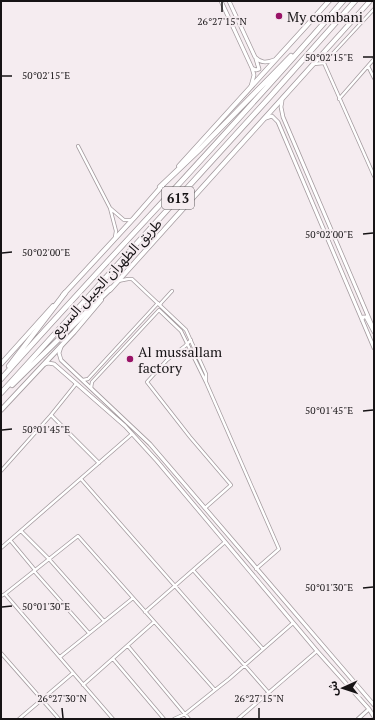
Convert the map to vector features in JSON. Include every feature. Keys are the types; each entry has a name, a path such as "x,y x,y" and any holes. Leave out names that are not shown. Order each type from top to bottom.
{"highway":[{"name":"طريق الظهران الجبيل السريع","path":"1,378 149,217 343,1"},
{"name":"طريق الظهران الجبيل السريع","path":"1,393 268,99 354,1"},
{"path":"160,187 201,148 272,74 318,30"},
{"path":"1,396 112,288"},
{"path":"1,378 65,293"}],"main road":[{"name":"613","path":"1,364 328,1"},
{"path":"1,410 40,366 64,342 370,1"}],"street":[{"path":"221,1 252,68 254,75 250,87"},
{"path":"229,1 259,69 256,70 252,68"},
{"path":"314,64 324,63 374,9"},
{"path":"255,57 259,61 264,62 276,59"},
{"path":"339,99 374,59"},
{"path":"324,63 374,176"},
{"path":"368,66 374,78"},
{"path":"284,96 280,107 283,117 374,331"},
{"path":"278,122 278,116 280,115 283,117"},
{"path":"264,118 272,116 278,122 374,348"},
{"path":"78,146 110,208 116,231 114,240"},
{"path":"110,208 124,220 128,221 134,218"},
{"path":"118,282 128,279 132,280 186,330 206,374 206,382"},
{"path":"83,380 88,379 172,291"},
{"path":"91,388 92,382 159,310 160,305"},
{"path":"159,310 181,331 188,344 206,382 278,549 256,569"},
{"path":"362,320 363,317 366,317 374,331"},
{"path":"191,340 167,360 147,382 190,437 231,485 205,508"},
{"path":"64,342 60,349 59,356 61,360 150,444 374,705"},
{"path":"109,356 109,364"},
{"path":"40,366 48,363 54,364 125,426 317,651 369,709 374,718"},
{"path":"1,471 51,415 76,384"},
{"path":"51,415 99,463"},
{"path":"1,548 132,434"},
{"path":"81,479 269,693"},
{"path":"20,531 49,559 104,621"},
{"path":"1,596 78,536 215,690"},
{"path":"10,540 34,571 89,633"},
{"path":"145,612 225,542"},
{"path":"193,570 263,649"},
{"path":"5,594 113,719"},
{"path":"60,657 133,598"},
{"path":"83,685 154,622"},
{"path":"174,719 185,714 215,690 293,623"},
{"path":"128,646 189,719"},
{"path":"238,719 317,651"},
{"path":"1,653 59,719"},
{"path":"113,659 164,719"},
{"path":"19,719 73,673"},
{"path":"358,719 369,709"}],"place":[{"name":"My combani","path":"279,16"},
{"name":"Al mussallam factory","path":"130,359"}]}
